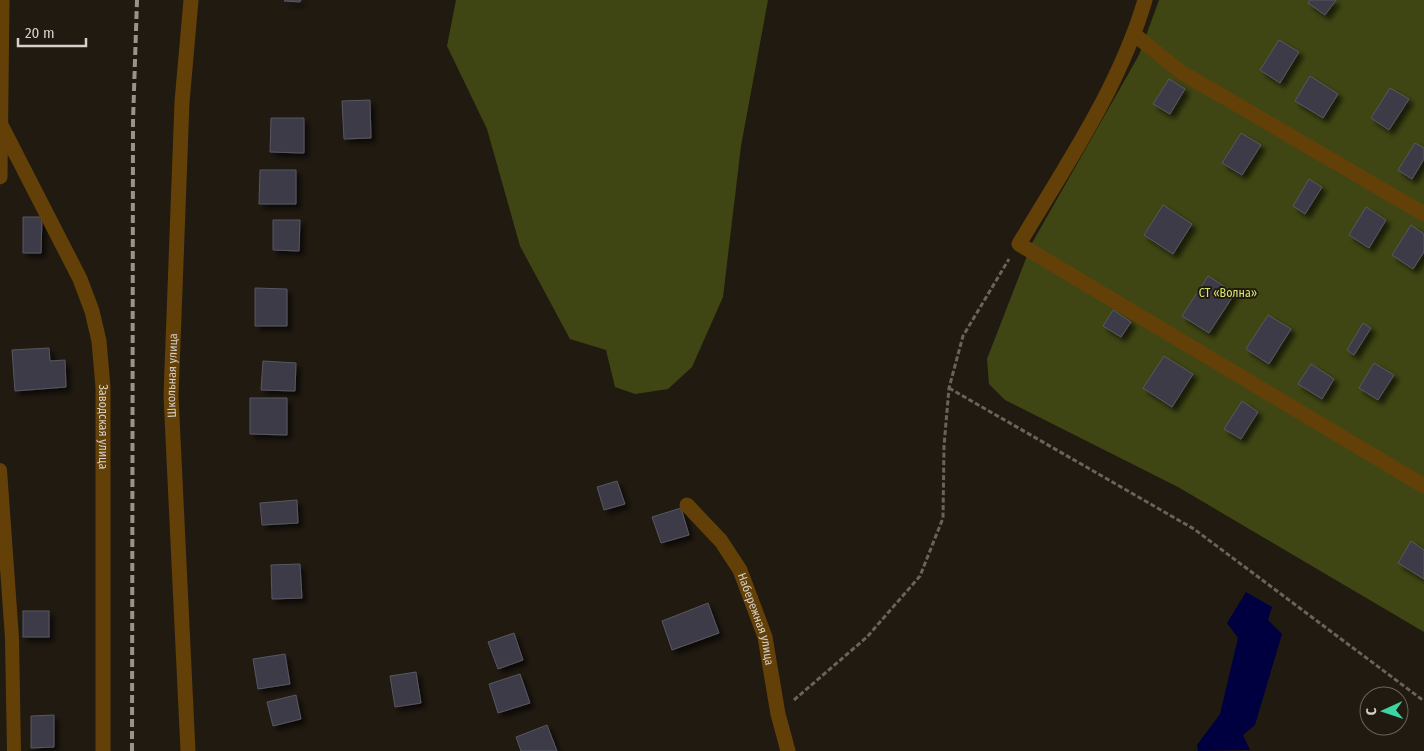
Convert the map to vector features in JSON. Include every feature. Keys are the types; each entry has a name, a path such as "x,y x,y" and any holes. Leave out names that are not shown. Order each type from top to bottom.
{"street":[{"name":"Заводская улица","path":"0,177 2,0"},
{"name":"Школьная улица","path":"188,751 171,396 182,102 191,0"},
{"path":"1145,0 1135,36 1095,118 1019,244 1424,486"},
{"path":"1135,36 1181,72 1424,214"},
{"name":"Заводская улица","path":"1,124 80,278 92,311 99,341 103,387 103,751"},
{"name":"Набережная улица","path":"687,505 721,541 740,570 765,637 778,714 788,751"}],"lane":[{"path":"0,470 12,638 14,751"}],"path":[{"path":"778,714 867,637 920,576 943,518 944,446 949,388 963,336 1019,244"},
{"path":"949,388 1194,529 1424,701"}],"green space":[{"path":"456,0 768,0 741,146 723,297 692,367 668,389 635,394 615,387 606,350 570,339 520,246 487,129 447,46"},
{"name":"СТ «Волна»","path":"1159,0 1424,0 1424,632 1178,487 1005,400 989,384 987,359 1032,243 1139,55"}],"shaded area":[{"path":"1246,592 1272,607 1268,620 1282,634 1255,725 1243,735 1250,750 1198,751 1197,745 1220,714 1238,638 1227,623"}],"building":[{"path":"285,0 301,0 300,2"},
{"path":"1310,0 1336,0 1325,15 1308,3"},
{"path":"1279,40 1299,52 1280,83 1260,70"},
{"path":"1310,76 1338,94 1323,118 1295,101"},
{"path":"1169,79 1185,89 1170,114 1153,104"},
{"path":"1390,88 1409,99 1389,130 1371,118"},
{"path":"370,100 371,138 344,139 342,101"},
{"path":"271,118 304,118 304,153 270,152"},
{"path":"1241,133 1261,145 1242,175 1222,163"},
{"path":"1415,143 1424,148 1424,159 1412,179 1398,170"},
{"path":"260,170 296,170 296,204 259,204"},
{"path":"1309,179 1322,187 1305,214 1293,206"},
{"path":"1163,205 1192,224 1173,254 1144,235"},
{"path":"1366,207 1386,220 1369,248 1349,235"},
{"path":"23,217 42,217 41,253 23,253"},
{"path":"273,220 300,220 299,251 273,250"},
{"path":"1411,225 1424,234 1424,252 1413,269 1392,255"},
{"path":"1208,276 1235,293 1209,333 1182,316"},
{"path":"255,288 287,289 287,326 255,326"},
{"path":"1113,310 1131,322 1121,337 1103,326"},
{"path":"1268,315 1291,329 1269,364 1246,349"},
{"path":"1363,323 1371,328 1354,355 1347,350"},
{"path":"49,348 50,361 65,360 66,387 15,391 12,350"},
{"path":"1164,356 1193,374 1172,407 1143,388"},
{"path":"263,361 296,363 295,391 261,390"},
{"path":"1374,363 1394,375 1378,400 1359,388"},
{"path":"1311,364 1334,379 1322,399 1298,384"},
{"path":"250,398 287,398 287,435 250,434"},
{"path":"1242,401 1258,412 1241,439 1224,429"},
{"path":"617,481 625,504 604,510 597,487"},
{"path":"297,500 298,523 262,525 260,503"},
{"path":"681,508 689,535 661,543 652,517"},
{"path":"1411,541 1424,550 1424,579 1398,563"},
{"path":"300,564 302,598 272,599 271,565"},
{"path":"708,603 719,633 672,650 662,621"},
{"path":"23,611 49,611 49,637 23,637"},
{"path":"514,633 523,660 498,669 488,642"},
{"path":"285,654 290,684 258,689 253,659"},
{"path":"416,672 421,703 395,707 390,676"},
{"path":"520,674 530,703 498,713 489,684"},
{"path":"296,695 301,719 273,726 267,702"},
{"path":"54,715 54,747 31,748 31,716"},
{"path":"547,725 557,751 521,751 516,737"}],"railway":[{"path":"132,751 133,121 137,0"}]}
